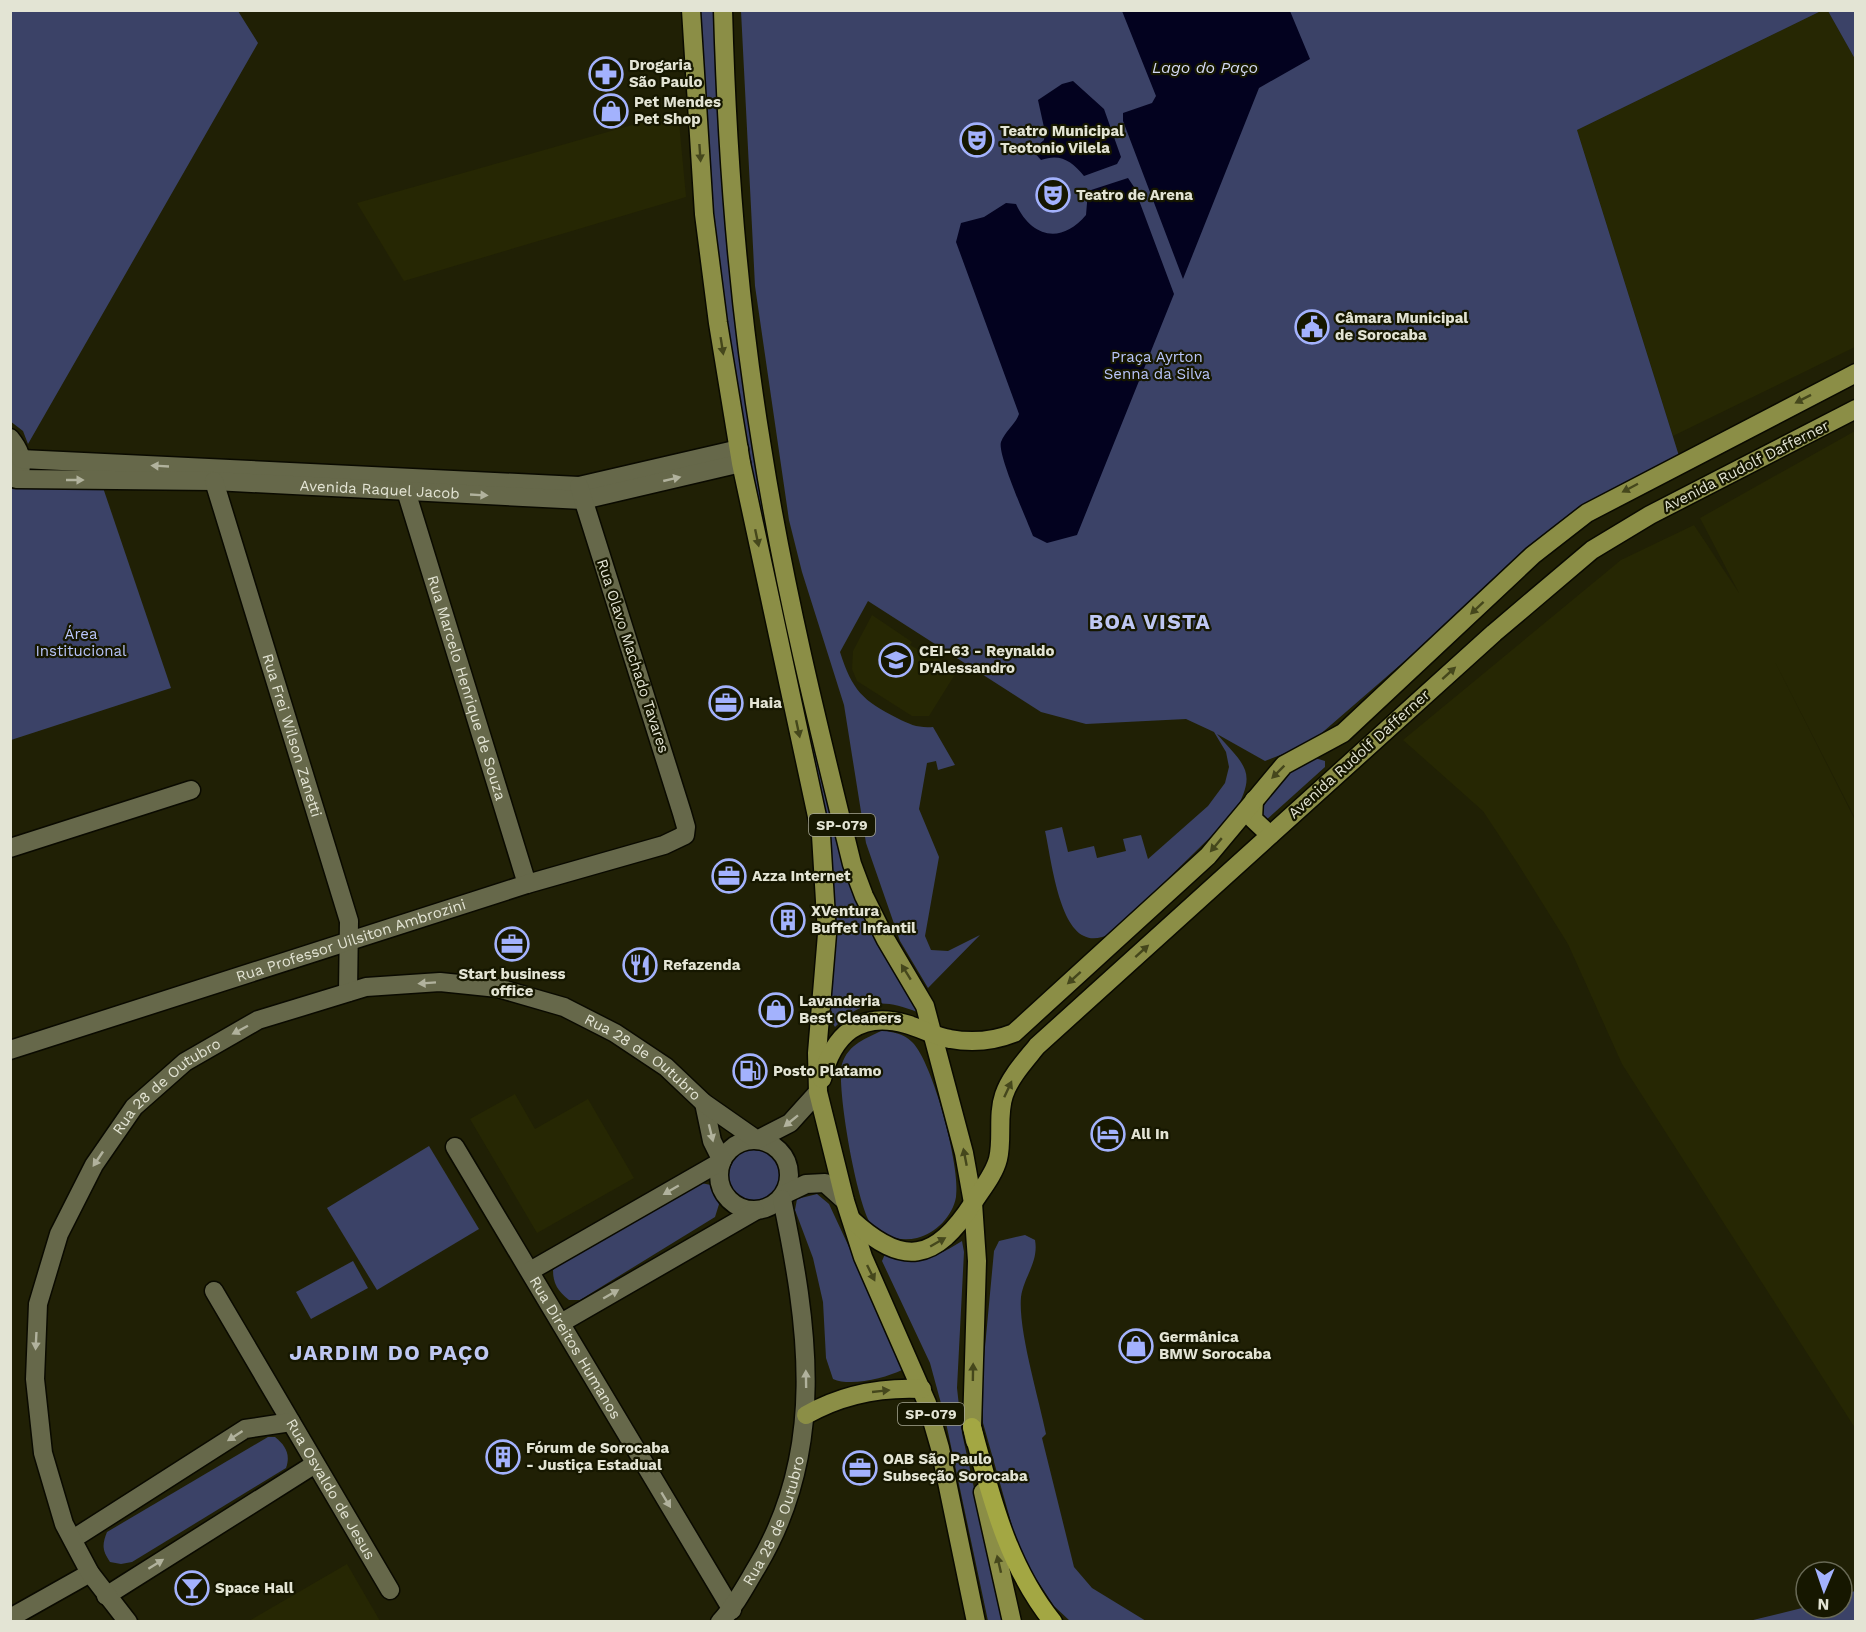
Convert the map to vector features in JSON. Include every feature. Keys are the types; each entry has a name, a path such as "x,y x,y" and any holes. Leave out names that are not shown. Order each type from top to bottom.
{"highway":[{"path":"972,1427 994,1506 1016,1566 1032,1596 1053,1622"}],"main road":[{"name":"SP-079","path":"691,10 704,214 740,456 821,835 827,934 817,1053 818,1092 845,1201 863,1257 922,1389 940,1448 976,1622"},
{"name":"SP-079","path":"723,10 733,204 743,317 762,449 781,553 852,864 864,896 886,940 924,1006 956,1115 973,1203 976,1261 972,1427 981,1486 1012,1622"},
{"name":"Avenida Rudolf Dafferner","path":"910,1025 950,1039 995,1040 1014,1033 1208,856 1284,765 1343,733 1533,555 1587,513 1856,373"},
{"name":"Avenida Rudolf Dafferner","path":"973,1203 998,1160 1004,1095 1030,1054 1511,617 1592,550 1650,515 1856,409"},
{"path":"1308,751 1327,747 1334,751 1337,761 1334,777"},
{"path":"1254,801 1253,819 1270,835"},
{"path":"818,1092 828,1060 838,1041 849,1030 864,1023 884,1020 910,1025 939,1058"},
{"path":"850,1218 873,1239 891,1249 914,1251 935,1246 951,1235 973,1203"},
{"path":"806,1415 840,1398 876,1391 922,1389"}],"street":[{"path":"10,438 18,448 21,459"},
{"name":"Avenida Raquel Jacob","path":"581,493 21,459 13,482 214,481 406,491 581,493 740,456"},
{"name":"Rua Frei Wilson Zanetti","path":"214,481 349,921 348,992"},
{"name":"Rua Marcelo Henrique de Souza","path":"406,491 527,884"},
{"name":"Rua Olavo Machado Tavares","path":"581,493 686,827"},
{"path":"10,848 191,790"},
{"name":"Rua Professor Uilsiton Ambrozini","path":"10,1050 527,884 664,845 685,835 686,827"},
{"name":"Rua 28 de Outubro","path":"128,1622 90,1574 64,1524 43,1453 35,1379 38,1304 59,1234 88,1174 134,1107 185,1062 258,1020 366,987 440,982 498,988 564,1007 615,1034 666,1067 704,1103 757,1140"},
{"path":"530,1271 722,1161 740,1143 757,1140 790,1123 818,1092"},
{"name":"Rua 28 de Outubro","path":"704,1103 712,1141 722,1161"},
{"path":"757,1140 776,1147 788,1164 790,1174 783,1196"},
{"name":"Rua Direitos Humanos","path":"455,1147 561,1323 726,1616"},
{"path":"722,1161 719,1172 724,1195 743,1209 754,1211"},
{"path":"561,1323 754,1211 774,1205 783,1196 806,1184 825,1182 845,1201"},
{"name":"Rua 28 de Outubro","path":"726,1616 774,1538 798,1470 806,1415 805,1334 783,1196"},
{"name":"Rua Osvaldo de Jesus","path":"214,1291 390,1590"},
{"name":"Rua Osvaldo de Jesus","path":"262,1426 270,1417 272,1409 270,1387"},
{"path":"73,1539 245,1430 291,1422"},
{"path":"106,1596 315,1464"},
{"path":"10,1618 90,1574"}],"shaded area":[{"path":"1821,11 1828,11 1855,59 1855,347 1673,436 1577,130"},
{"path":"678,112 686,197 404,281 357,203"},
{"path":"1855,431 1855,818 1775,662 1855,820 1855,1428 1622,1064 1568,944 1520,867 1483,811 1403,740 1621,560 1694,525 1739,593 1700,518"},
{"name":"CEI-63 - Reynaldo D'Alessandro","path":"872,615 912,642 910,645 921,651 923,649 957,671 929,716 912,716 857,681 852,669 853,651"},
{"path":"515,1094 535,1129 588,1099 634,1178 537,1233 470,1119"},
{"path":"347,1564 380,1621 249,1621 335,1571"}],"green space":[{"path":"10,11 238,11 258,43 28,444 23,431 10,421"},
{"path":"698,11 714,11 718,115 725,182 841,858 855,898 873,935 919,1007 917,1012 883,1003 873,1004 854,1011 835,1027 830,1019 835,913 833,868 826,820 745,451 713,231"},
{"name":"Praça Ayrton Senna da Silva","path":"741,11 1821,11 1577,130 1679,456 1544,540 1309,744 1265,761 1217,734 1245,771 1247,779 1241,801 1233,815 1111,934 1091,938 1075,929 1068,918 1057,889 1045,831 1062,827 1068,852 1094,846 1097,858 1126,851 1123,839 1141,835 1148,859 1208,806 1225,783 1229,767 1226,752 1214,732 1186,719 1086,724 1041,712 868,601 840,652 849,676 860,693 875,706 911,724 933,727 955,765 938,770 936,761 927,763 919,809 939,857 925,936 931,950 948,951 980,935 928,988 900,941 866,843 844,705 802,572 789,520 755,286"},
{"path":"1828,11 1855,11 1855,59"},
{"name":"Área Institucional","path":"96,467 171,688 11,740 10,487"},
{"path":"1315,758 1325,761 1325,767 1265,821 1258,814 1285,776"},
{"path":"883,1030 905,1037 920,1053 944,1116 954,1164 956,1197 951,1211 930,1233 911,1239 898,1239 886,1235 871,1224 865,1213 854,1171 845,1119 842,1064 853,1047"},
{"path":"429,1146 479,1229 377,1290 327,1208"},
{"path":"755,1148 766,1150 775,1156 781,1165 783,1176 781,1187 775,1196 766,1202 755,1204 744,1202 735,1196 729,1187 727,1176 729,1165 735,1156 744,1150"},
{"path":"701,1183 711,1185 720,1201 715,1217 580,1300 569,1300 559,1290 555,1283 553,1270 560,1263"},
{"path":"817,1194 829,1204 902,1361 902,1370 887,1376 858,1382 833,1379 826,1358 823,1302 813,1258 795,1210 797,1199"},
{"path":"1025,1235 1035,1240 1036,1248 1021,1297 1023,1327 1046,1434 1042,1438 1074,1567 1092,1588 1146,1621 1070,1621 1054,1606 1020,1554 983,1423 982,1379 994,1251 999,1241"},
{"path":"962,1241 964,1252 957,1388 962,1433 1003,1621 988,1621 945,1418 930,1363 882,1261 885,1254 905,1260 925,1259"},
{"path":"353,1261 368,1288 311,1319 296,1292"},
{"path":"268,1437 275,1437 282,1443 288,1458 286,1468 132,1562 121,1564 110,1562 104,1547 107,1532"},
{"path":"1854,1591 1855,1621 1749,1621 1794,1610 1794,1620 1854,1620"}],"water":[{"name":"Lago do Paço","path":"1122,11 1290,11 1310,59 1259,88 1183,279 1123,121 1123,113 1152,103 1156,96"},
{"path":"1073,81 1104,109 1121,157 1117,164 1084,176 1070,162 1054,157 1041,160 1032,150 1044,140 1045,132 1038,100 1062,84"},
{"path":"1128,178 1134,187 1174,294 1077,535 1047,543 1033,536 1003,460 1001,442 1019,414 956,242 961,223 984,217 1006,203 1016,204 1022,215 1038,230 1047,233 1067,231 1086,215 1088,191"}],"place":[{"name":"Drogaria São Paulo","path":"606,74"},
{"name":"Pet Mendes Pet Shop","path":"611,111"},
{"name":"Teatro Municipal Teotonio Vilela","path":"977,140"},
{"name":"Teatro de Arena","path":"1053,195"},
{"name":"Câmara Municipal de Sorocaba","path":"1312,327"},
{"name":"CEI-63 - Reynaldo D'Alessandro","path":"896,660"},
{"name":"Haia","path":"726,703"},
{"name":"Azza Internet","path":"729,876"},
{"name":"XVentura Buffet Infantil","path":"788,920"},
{"name":"Start business office","path":"512,944"},
{"name":"Refazenda","path":"640,965"},
{"name":"Lavanderia Best Cleaners","path":"776,1010"},
{"name":"Posto Platamo","path":"750,1071"},
{"name":"All In","path":"1108,1134"},
{"name":"Germânica BMW Sorocaba","path":"1136,1346"},
{"name":"Fórum de Sorocaba - Justiça Estadual","path":"503,1457"},
{"name":"OAB São Paulo Subseção Sorocaba","path":"860,1468"},
{"name":"Space Hall","path":"192,1588"}],"district":[{"name":"BOA VISTA","path":"1150,621"},
{"name":"JARDIM DO PAÇO","path":"390,1352"}]}
